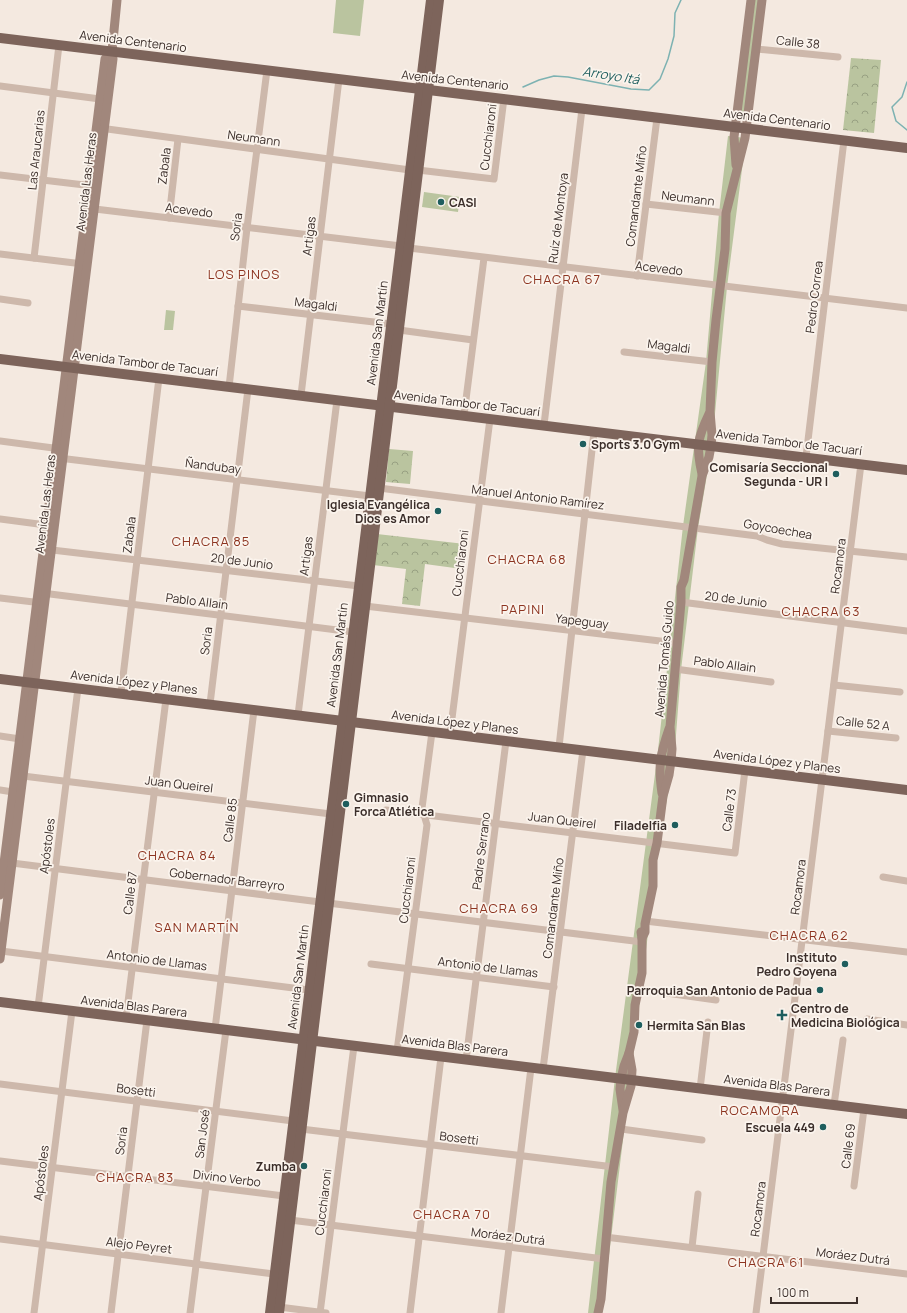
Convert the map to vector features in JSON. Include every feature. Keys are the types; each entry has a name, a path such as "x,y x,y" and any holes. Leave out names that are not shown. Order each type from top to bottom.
{"main road":[{"name":"Avenida Las Heras","path":"0,955 12,863 7,843 24,776 31,682 41,598 46,525 60,448 100,128 113,59 112,51 117,0"},
{"name":"Avenida San Martín","path":"424,90 431,0"},
{"name":"Avenida San Martín","path":"270,1313 294,1121 307,1040 347,721 354,632 370,496 385,405 424,90 439,0"},
{"name":"Avenida Tomás Guido","path":"736,174 734,137 751,0"},
{"name":"Avenida Tomás Guido","path":"623,1113 620,1079 629,1053 634,1032 635,1005 642,973 641,932 645,922 653,886 653,860 657,843 663,796 671,761 672,749 670,727 682,598 681,588 684,580 702,476 709,457 711,446 712,435 710,412 712,362 725,249 726,214 746,128 762,0"},
{"name":"Avenida Centenario","path":"0,38 907,148"},
{"name":"Avenida Las Heras","path":"100,128 100,98 105,59 112,51"},
{"name":"Avenida Las Heras","path":"83,264 95,209 93,186"},
{"name":"Avenida Tambor de Tacuarí","path":"0,359 907,470"},
{"name":"Avenida San Martín","path":"279,1310 301,1129 309,990 324,902 331,814 365,606 379,488 385,405"},
{"name":"Avenida Tomás Guido","path":"702,476 698,455 698,444 700,433 710,412"},
{"name":"Avenida Las Heras","path":"41,598 52,550 58,458"},
{"name":"Avenida López y Planes","path":"0,679 907,790"},
{"name":"Avenida Las Heras","path":"0,893 20,739 31,682"},
{"name":"Avenida Tomás Guido","path":"663,796 659,774 660,760 670,727"},
{"name":"Avenida Blas Parera","path":"0,1002 907,1114"},
{"name":"Avenida Tomás Guido","path":"598,1313 601,1299 605,1237 611,1182 623,1113 632,1080 629,1053"}],"street":[{"name":"Las Araucarias","path":"34,258 59,45"},
{"name":"Calle 38","path":"756,49 838,57"},
{"name":"Soria","path":"229,387 267,70"},
{"name":"Artigas","path":"301,395 312,315 339,79"},
{"path":"0,86 100,98"},
{"name":"Cucchiaroni","path":"494,179 504,98"},
{"name":"Ruíz de Montoya","path":"544,425 582,109"},
{"name":"Comandante Miño","path":"637,276 656,118"},
{"name":"Neumann","path":"100,128 258,150 494,179"},
{"name":"Zabala","path":"169,218 178,139"},
{"name":"Pedro Correa","path":"806,457 844,140"},
{"path":"0,174 93,186"},
{"name":"Neumann","path":"646,204 726,214"},
{"name":"Acevedo","path":"95,209 484,258 907,308"},
{"path":"0,254 83,264"},
{"path":"464,416 484,258"},
{"path":"0,299 28,303"},
{"name":"Magaldi","path":"238,306 312,315 474,340"},
{"name":"Magaldi","path":"624,352 712,362"},
{"name":"Zabala","path":"120,693 159,378"},
{"name":"Soria","path":"210,704 248,389"},
{"name":"Artigas","path":"298,715 337,400"},
{"name":"Cucchiaroni","path":"450,734 490,419"},
{"path":"559,747 594,432"},
{"path":"0,441 60,448"},
{"name":"Ñandubay","path":"58,458 370,496"},
{"name":"Rocamora","path":"756,1313 862,464"},
{"name":"Manuel Antonio Ramírez","path":"379,488 693,528"},
{"path":"0,519 46,525"},
{"name":"Goycoechea","path":"693,528 757,536 782,544 907,557"},
{"name":"20 de Junio","path":"52,550 359,586"},
{"name":"Pablo Allain","path":"0,598 41,598 131,605 354,632"},
{"name":"20 de Junio","path":"682,598 842,623 907,631"},
{"name":"Yapeguay","path":"365,606 464,619 677,643"},
{"name":"Pablo Allain","path":"675,669 771,682"},
{"path":"834,685 900,692"},
{"name":"Apóstoles","path":"38,1007 78,688"},
{"name":"Calle 87","path":"126,1018 166,699"},
{"name":"Calle 85","path":"215,1029 254,710"},
{"name":"Calle 52 A","path":"828,731 896,738"},
{"name":"Cucchiaroni","path":"397,1051 427,825 422,808 432,732"},
{"path":"0,736 20,739"},
{"name":"Padre Serrano","path":"466,1060 506,741"},
{"name":"Comandante Miño","path":"544,1069 583,750"},
{"name":"Calle 73","path":"735,853 745,770"},
{"name":"Juan Queirel","path":"24,776 331,814"},
{"path":"0,790 13,792"},
{"name":"Juan Queirel","path":"386,810 735,853"},
{"name":"Gobernador Barreyro","path":"12,863 561,932 642,940"},
{"path":"883,877 907,880"},
{"path":"645,922 907,952"},
{"name":"Antonio de Llamas","path":"0,955 44,957 309,990"},
{"name":"Antonio de Llamas","path":"371,964 554,987"},
{"path":"638,989 716,1000"},
{"name":"Apóstoles","path":"34,1313 72,1011"},
{"path":"866,1019 907,1025"},
{"name":"Soria","path":"111,1313 147,1020"},
{"path":"700,1089 708,1022"},
{"name":"San José","path":"190,1313 226,1030"},
{"path":"834,1105 843,1040"},
{"name":"Cucchiaroni","path":"322,1313 331,1225 354,1046"},
{"path":"410,1313 441,1057"},
{"path":"501,1313 530,1068"},
{"name":"Bosetti","path":"0,1084 294,1121"},
{"name":"Calle 69","path":"854,1186 864,1109"},
{"name":"Bosetti","path":"301,1129 614,1168"},
{"path":"621,1129 702,1140"},
{"name":"Divino Verbo","path":"0,1161 284,1196"},
{"path":"692,1247 698,1194"},
{"name":"Moráez Dutrá","path":"290,1220 604,1258"},
{"name":"Moráez Dutrá","path":"605,1237 907,1274"},
{"name":"Alejo Peyret","path":"0,1239 274,1274"},
{"path":"279,1310 322,1313"}],"green space":[{"path":"336,0 364,0 360,36 333,33"},
{"path":"755,0 760,0 746,114 740,114"},
{"path":"851,58 881,60 874,133 843,130"},
{"path":"728,136 746,138 727,287 712,445 698,528 681,670 674,761 659,843 602,1313 588,1313 615,1078 657,759 683,526 706,362 719,213"},
{"name":"CASI","path":"424,192 460,197 458,212 422,207"},
{"path":"166,310 175,311 173,330 164,330"},
{"path":"389,449 413,451 410,484 386,482"},
{"path":"377,534 465,544 462,569 425,564 420,606 402,604 406,569 373,565"}],"waterway":[{"name":"Arroyo Itá","path":"523,87 539,80 554,76 568,77 631,89 649,90 660,79 668,59 674,36 675,13 681,0"},
{"path":"907,82 902,97 892,107 896,121 907,130"}],"place":[{"name":"CASI","path":"441,202"},
{"name":"Sports 3.0 Gym","path":"583,444"},
{"name":"Comisaría Seccional Segunda - UR I","path":"836,474"},
{"name":"Iglesia Evangélica Dios es Amor","path":"438,511"},
{"name":"Gimnasio Forca Atlética","path":"346,804"},
{"name":"Filadelfia","path":"675,825"},
{"name":"Instituto Pedro Goyena","path":"845,964"},
{"name":"Parroquia San Antonio de Padua","path":"820,990"},
{"name":"Centro de Medicina Biológica","path":"782,1015"},
{"name":"Hermita San Blas","path":"639,1025"},
{"name":"Escuela 449","path":"823,1127"},
{"name":"Zumba","path":"304,1166"}],"district":[{"name":"LOS PINOS","path":"244,274"},
{"name":"CHACRA 67","path":"562,279"},
{"name":"CHACRA 85","path":"211,541"},
{"name":"CHACRA 68","path":"527,559"},
{"name":"PAPINI","path":"523,609"},
{"name":"CHACRA 63","path":"821,611"},
{"name":"CHACRA 84","path":"177,855"},
{"name":"CHACRA 69","path":"499,908"},
{"name":"SAN MARTÍN","path":"197,927"},
{"name":"CHACRA 62","path":"809,935"},
{"name":"ROCAMORA","path":"760,1110"},
{"name":"CHACRA 83","path":"135,1177"},
{"name":"CHACRA 70","path":"452,1214"},
{"name":"CHACRA 61","path":"766,1262"}]}
